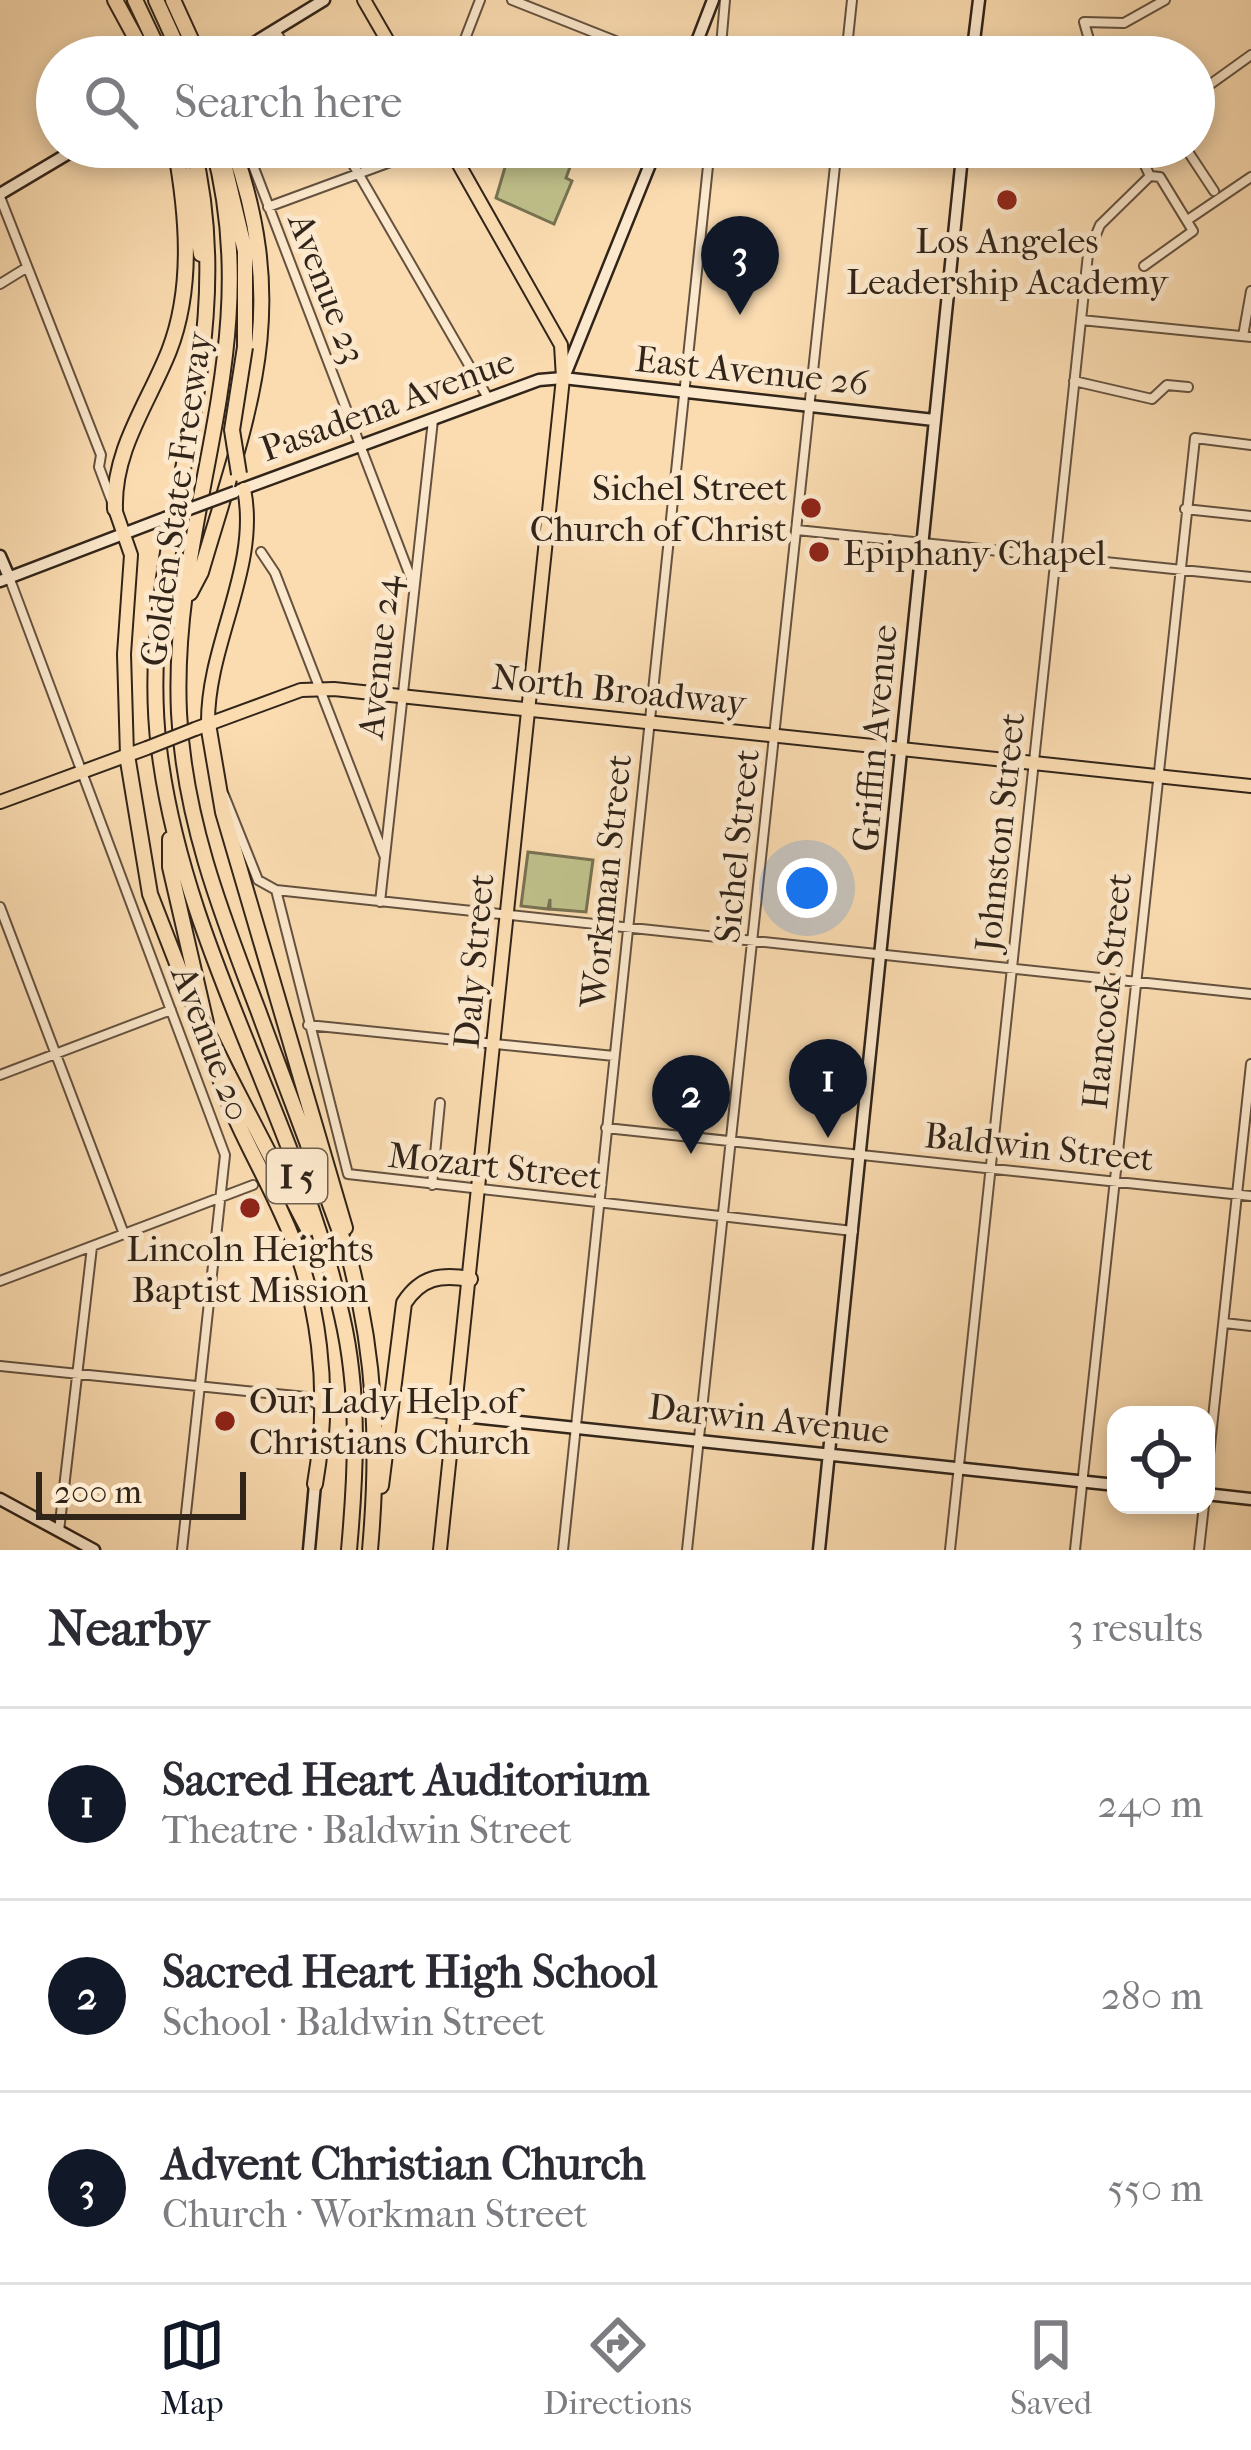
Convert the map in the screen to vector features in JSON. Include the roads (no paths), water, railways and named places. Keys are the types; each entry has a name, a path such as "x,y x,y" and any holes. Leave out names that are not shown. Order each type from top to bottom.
{"highway":[{"path":"115,0 135,36"},
{"path":"135,0 152,36"},
{"path":"156,0 172,36"},
{"path":"173,0 189,36"},
{"path":"115,509 117,466 179,318 186,236 180,168"},
{"path":"182,168 210,312"},
{"name":"Golden State Freeway","path":"197,168 208,223 210,312 159,639 158,746 170,816 201,925 327,1261 342,1315 355,1408 349,1550"},
{"name":"Golden State Freeway","path":"219,168 232,258 230,338 185,602 179,712 203,860 350,1257 373,1365 370,1550"},
{"path":"222,168 245,251 245,347 232,430 239,485"},
{"path":"185,602 214,526 254,389 263,336 258,223 240,168"},
{"path":"202,726 343,1210 350,1257"},
{"path":"127,755 150,894 190,997 327,1261"},
{"path":"170,816 170,867 227,1110 281,1211 311,1306 326,1393 315,1484"},
{"path":"373,1521 387,1462 404,1304 422,1282 437,1276 470,1280"}],"main road":[{"path":"364,0 385,36"},
{"path":"460,168 561,345 563,378"},
{"name":"Daly Street","path":"440,1550 497,1043 563,378"},
{"path":"202,726 211,667 246,542 239,485"},
{"path":"115,509 125,533 131,576 124,653 127,755"},
{"name":"North Broadway","path":"0,802 317,688 1251,786"}],"street":[{"path":"265,36 324,0"},
{"path":"466,36 480,0"},
{"path":"512,0 603,36"},
{"path":"699,36 713,0"},
{"path":"722,36 725,0"},
{"path":"848,36 852,0"},
{"path":"975,36 979,0"},
{"path":"1088,36 1084,22 1124,23 1166,0"},
{"path":"275,30 279,36"},
{"path":"1215,81 1251,55"},
{"path":"45,168 0,196 101,455 99,467 115,509"},
{"name":"Avenue 23","path":"254,168 412,583"},
{"path":"356,168 488,398"},
{"path":"268,207 375,168"},
{"name":"Pasadena Avenue","path":"4,579 239,485 360,447 488,398 563,378 648,168"},
{"name":"Workman Street","path":"562,1550 708,168"},
{"name":"Sichel Street","path":"687,1550 835,168"},
{"name":"Griffin Avenue","path":"819,1550 905,749 921,543 961,168"},
{"path":"1144,266 1190,236 1189,219 1160,177 1150,176 1146,168"},
{"path":"1198,168 1214,191"},
{"name":"Johnston Street","path":"950,1550 1081,320 1094,234 1150,176"},
{"path":"1189,219 1251,177"},
{"path":"0,284 26,268"},
{"path":"1081,320 1247,336 1251,291"},
{"name":"East Avenue 26","path":"563,378 934,420"},
{"path":"1074,381 1152,399 1167,386 1188,387"},
{"name":"Avenue 24","path":"380,902 433,418"},
{"name":"Hancock Street","path":"1075,1550 1195,438 1251,445"},
{"path":"1185,509 1251,516"},
{"path":"797,530 1251,577"},
{"path":"261,552 275,573 385,855"},
{"path":"0,556 4,579"},
{"name":"Avenue 20","path":"4,579 225,1155 182,1550"},
{"path":"219,790 258,880 276,890 1251,994"},
{"path":"276,890 308,1025 614,1055"},
{"path":"0,907 124,1234"},
{"path":"0,1076 171,1010"},
{"name":"Mozart Street","path":"308,1025 348,1174 853,1231"},
{"path":"1215,1406 1251,1064"},
{"path":"432,1185 440,1102"},
{"name":"Baldwin Street","path":"606,1128 1251,1196"},
{"path":"0,1269 2,1281 253,1185"},
{"path":"59,1531 92,1247"},
{"path":"1224,1323 1251,1326"},
{"path":"0,1366 315,1401 320,1410 309,1550"},
{"name":"Darwin Avenue","path":"415,1410 1107,1484"},
{"path":"1215,1495 1251,1499"},
{"path":"0,1499 94,1550"},
{"path":"1199,1550 1203,1514"}],"place":[{"name":"Los Angeles Leadership Academy","path":"1007,200"},
{"name":"Advent Christian Church","path":"740,315"},
{"name":"Sichel Street Church of Christ","path":"811,508"},
{"name":"Epiphany Chapel","path":"819,552"},
{"name":"Sacred Heart Auditorium","path":"828,1138"},
{"name":"Sacred Heart High School","path":"691,1154"},
{"name":"Lincoln Heights Baptist Mission","path":"250,1208"},
{"name":"Our Lady Help of Christians Church","path":"225,1421"}]}
